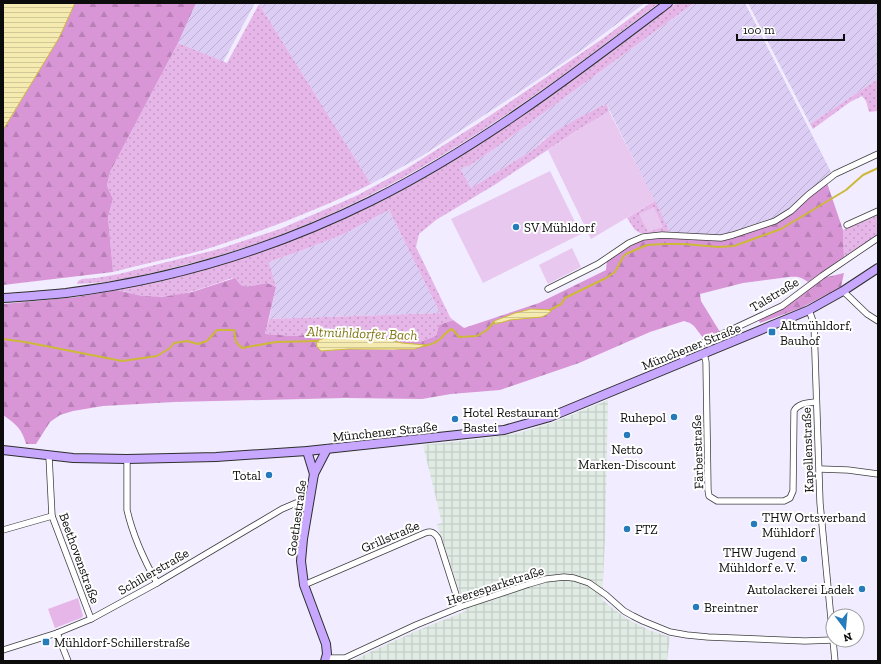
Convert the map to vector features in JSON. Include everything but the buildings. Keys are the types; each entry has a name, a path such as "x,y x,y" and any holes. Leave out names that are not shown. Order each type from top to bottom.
{"street":[{"path":"3,298 66,293 148,278 229,257 320,224 372,201 486,134 533,102 668,3"},
{"path":"548,289 598,264 629,243 642,237 662,235 721,238 775,221 791,211 808,195 835,174 878,154"},
{"path":"847,225 878,211"},
{"name":"Talstraße","path":"683,362 683,355 686,351 782,306 878,238"},
{"name":"Münchener Straße","path":"3,450 49,456 127,459 216,457 308,451 486,433 518,427 550,417 809,310 843,291 878,268"},
{"path":"843,291 867,314 878,321"},
{"name":"Kapellenstraße","path":"809,310 814,324 820,503 829,608"},
{"name":"Färberstraße","path":"704,354 706,362 708,490 710,496 717,502 784,501 790,498 793,491 794,411 797,406 801,404 816,402"},
{"name":"Goethestraße","path":"326,659 326,644 304,585 301,570 301,552 314,474 327,449"},
{"name":"Goethestraße","path":"308,451 314,474"},
{"name":"Beethovenstraße","path":"49,456 52,516 90,619"},
{"path":"127,459 127,510 142,554 157,583"},
{"path":"820,469 848,470 878,474"},
{"name":"Schillerstraße","path":"3,650 57,633 90,619 157,583 282,509 296,504 309,502"},
{"path":"3,530 52,516"},
{"name":"Grillstraße","path":"304,585 425,533 431,532 438,538 460,607"},
{"name":"Heeresparkstraße","path":"326,659 345,658 416,625 460,607 546,579 564,577 574,578 589,583 606,595 624,611 642,622 670,632 708,638 825,640"},
{"path":"57,633 68,661"},
{"name":"Kapellenstraße","path":"833,648 835,661"}],"shaded area":[{"path":"3,3 75,3 59,38 3,130"},
{"path":"196,3 255,3 223,62 178,43"},
{"path":"645,3 582,50 515,95 422,156 371,184 259,4"},
{"path":"650,3 659,3 604,45 492,124 435,160 376,192 315,221 251,245 144,275 104,282 77,284 78,281 82,279 119,274 219,249 280,229 356,196 406,169 485,119 605,37"},
{"path":"676,3 694,3 497,147 469,166 460,168 471,188 536,148 543,141 567,124 601,106 607,105 609,111 606,114 581,128 496,184 436,220 419,234 416,247 450,317 453,320 439,325 436,336 419,342 359,333 333,332 294,336 265,334 269,319 440,313 389,210 342,235 269,262 276,287 267,283 246,287 232,278 187,293 164,297 141,296 117,290 194,272 269,249 343,220 379,203 449,164 516,121 581,75"},
{"path":"694,3 745,3 831,172 792,208 771,220 721,235 670,233 607,105 601,106 566,125 543,140 536,148 471,188 460,168 469,166 497,147"},
{"path":"748,3 878,3 878,79 810,124"},
{"path":"259,4 371,184 274,226 213,247 113,272 108,217 113,199 107,186 110,172 178,43 227,63"},
{"path":"878,79 878,111 869,112 866,101 862,96 850,102 813,129 810,124"},
{"path":"609,111 655,201 591,239 548,150"},
{"name":"SV Mühldorf","path":"550,171 581,234 483,283 451,219"},
{"path":"655,201 670,233 640,233 635,230 627,218"},
{"path":"654,207 663,227 648,232 639,214"},
{"path":"389,210 440,313 269,319 276,287 269,262 342,235"},
{"path":"878,215 878,235 844,257 843,230"},
{"path":"572,248 581,267 548,284 539,265"},
{"path":"531,309 552,310 542,317 510,320 496,324 493,323 494,321 515,313"},
{"path":"325,338 382,338 402,343 426,345 415,349 349,349 321,351 317,347 316,341"},
{"path":"608,400 602,600 627,619 649,630 670,637 667,661 353,661 416,631 466,611 437,524 442,523 423,445 519,433 554,422"},
{"path":"78,598 83,616 55,628 48,609"}],"green space":[{"path":"75,3 196,3 178,43 110,172 107,186 113,199 108,217 113,272 3,285 3,130 59,38"},
{"path":"827,183 843,230 844,257 808,282 799,277 789,277 743,283 700,294 701,301 720,332 704,339 694,326 684,321 650,332 579,363 500,390 451,394 422,399 345,398 174,402 103,406 73,411 60,415 50,422 36,444 26,444 23,434 18,427 3,415 3,304 77,297 117,290 142,296 162,297 192,292 235,278 241,285 246,287 267,283 276,287 265,334 294,336 333,332 359,333 419,342 436,336 439,325 453,320 464,328 539,303 606,270 607,261 645,238 658,237 724,240 761,228 811,196","holes":["363,338 382,338 402,343 425,345 394,350 349,349 321,351"]},
{"path":"844,273 841,287 801,308 760,323 759,321 761,318 801,296 823,278"}],"waterway":[{"name":"Altmühldorfer Bach","path":"550,310 561,304 565,298 615,272 626,254 647,245 684,244 719,247 734,246 781,229 846,190 863,175 878,168"},
{"name":"Altmühldorfer Bach","path":"424,346 437,341 452,329 459,337 477,336 487,330 494,322"},
{"name":"Altmühldorfer Bach","path":"3,339 122,361 157,356 170,348 174,343 187,341 198,344 207,341 217,330 234,330 236,342 242,348 276,342 318,341"}],"place":[{"name":"SV Mühldorf","path":"516,227"},
{"name":"Altmühldorf, Bauhof","path":"772,332"},
{"name":"Ruhepol","path":"674,417"},
{"name":"Hotel Restaurant Bastei","path":"455,419"},
{"name":"Netto Marken-Discount","path":"627,435"},
{"name":"Total","path":"269,475"},
{"name":"THW Ortsverband Mühldorf","path":"754,524"},
{"name":"FTZ","path":"627,529"},
{"name":"THW Jugend Mühldorf e. V.","path":"804,559"},
{"name":"Autolackerei Ladek","path":"862,589"},
{"name":"Breintner","path":"696,607"},
{"name":"Mühldorf-Schillerstraße","path":"46,642"}]}
